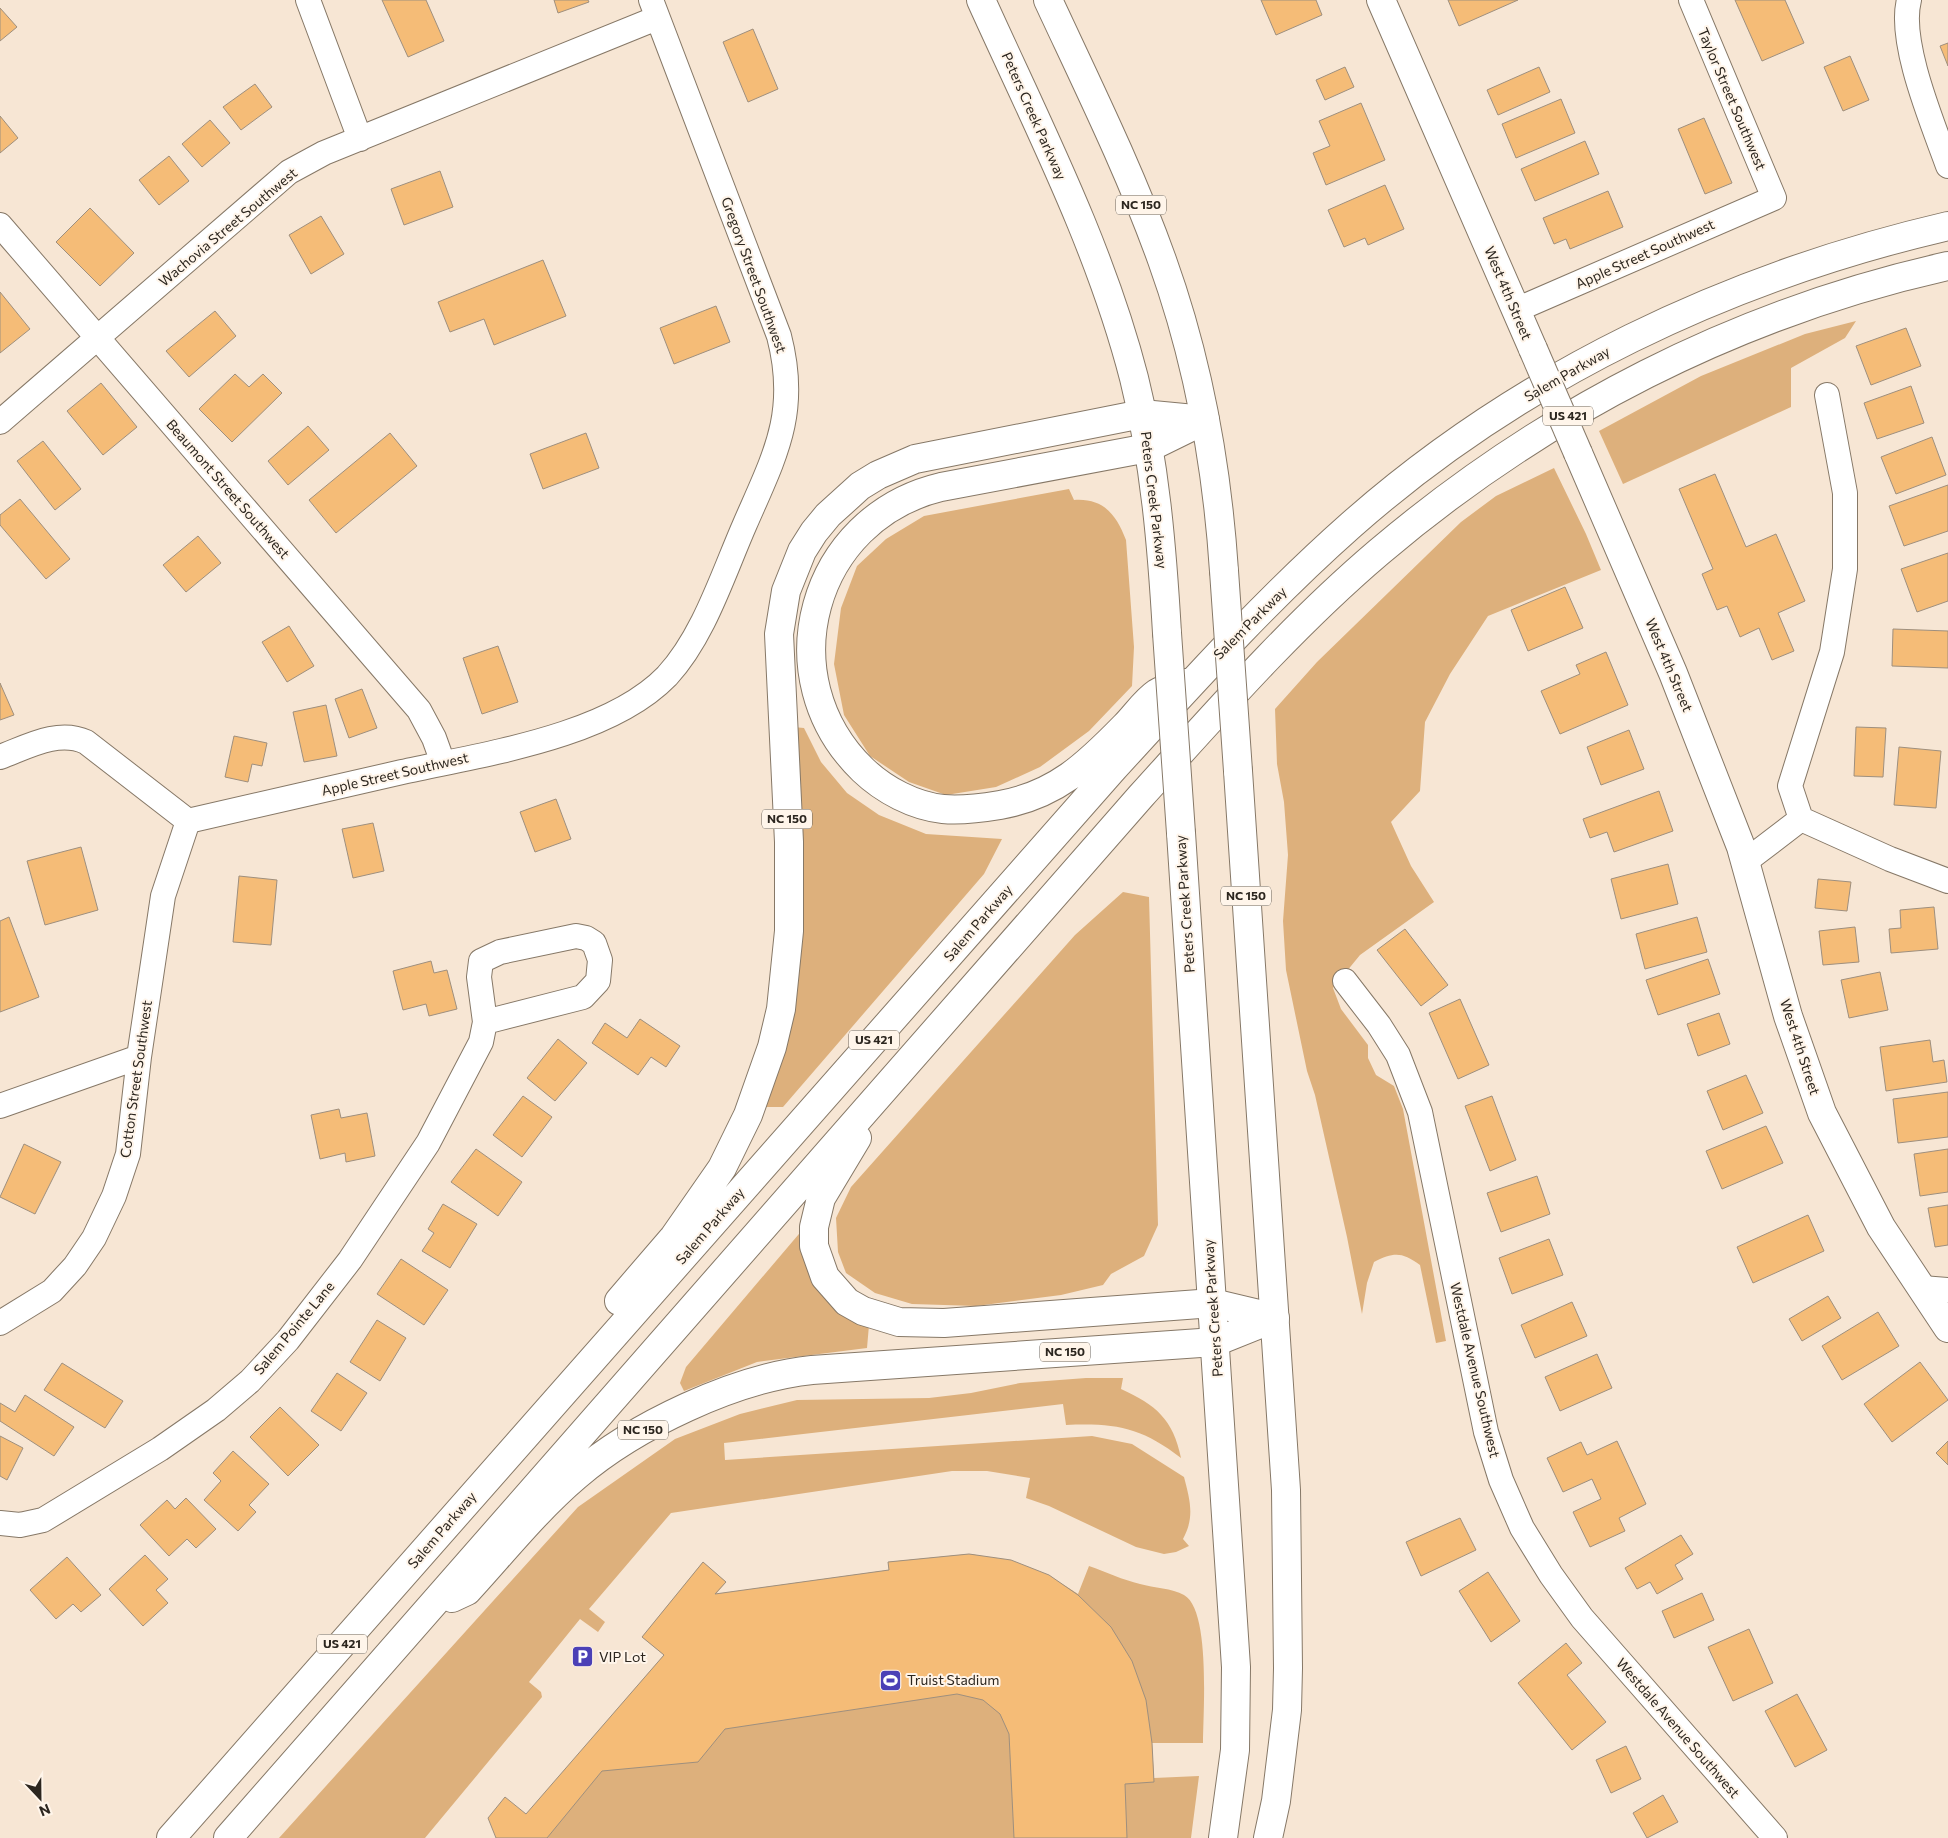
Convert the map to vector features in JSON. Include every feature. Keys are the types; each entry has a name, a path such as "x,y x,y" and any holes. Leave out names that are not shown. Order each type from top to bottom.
{"main road":[{"name":"Peters Creek Parkway","path":"981,0 1088,236 1119,327 1142,414 1161,538 1234,1625 1237,1707 1230,1793 1223,1838"},
{"name":"NC 150","path":"428,1608 467,1592 556,1495 575,1477 612,1449 664,1419 746,1385 781,1375 812,1370 1215,1342 1275,1318 1224,571 1215,475 1193,363 1162,262 1125,169 1048,0"},
{"name":"West 4th Street","path":"1381,0 1677,682 1746,862 1788,1016 1822,1113 1881,1226 1935,1289 1948,1328"},
{"name":"Salem Parkway","path":"171,1838 1196,678 1251,620 1352,524 1450,447 1514,404 1632,336 1696,307 1829,257 1948,226"},
{"name":"US 421","path":"228,1838 1141,796 1234,694 1328,599 1428,512 1480,473 1534,437 1650,371 1711,342 1774,317 1841,294 1910,274 1948,266"},
{"path":"1142,414 1205,420"},
{"name":"NC 150","path":"554,1403 562,1368 674,1237 722,1168 748,1115 772,1047 781,1009 789,931 789,842 778,634 786,590 802,550 814,532 844,499 878,475 897,466 934,454 1142,414"},
{"path":"1196,678 1156,694 1096,755 1063,782 1022,800 1002,805 943,809 903,797 870,777 843,748 825,715 814,675 812,636 818,600 824,582 853,538 880,514 926,491 1148,448 1205,420"},
{"path":"895,1077 821,1198 817,1210 814,1246 818,1262 825,1277 847,1302 880,1318 920,1323 1213,1304 1275,1318 1286,1490 1288,1668 1282,1755 1272,1834"}],"street":[{"path":"308,0 360,138"},
{"name":"Taylor Street Southwest","path":"1691,0 1774,198"},
{"path":"1909,0 1907,30 1927,106 1948,166"},
{"name":"Wachovia Street Southwest","path":"0,422 290,172 324,153 654,9"},
{"name":"Gregory Street Southwest","path":"654,9 779,336 785,359 788,383 787,409 782,432 776,454 732,554"},
{"name":"Apple Street Southwest","path":"1516,310 1774,198"},
{"name":"Beaumont Street Southwest","path":"0,225 419,710 434,738 444,763"},
{"path":"1827,395 1845,494 1845,569 1832,652 1790,786 1800,819 1890,859 1948,881"},
{"name":"Apple Street Southwest","path":"188,821 507,748 576,728 616,712 651,690 680,661 691,643 732,554"},
{"path":"0,757 53,738 63,736 75,737 86,742 188,821"},
{"path":"1746,862 1800,819"},
{"name":"Cotton Street Southwest","path":"0,1323 52,1291 75,1266 94,1238 114,1196 128,1154 139,1057 163,896 188,821"},
{"name":"Salem Pointe Lane","path":"0,1523 20,1524 43,1520 160,1449 216,1410 250,1381 288,1340 350,1260 422,1150 480,1042 485,1022 479,977 481,961 500,952 576,936 586,938 594,943 600,960 598,981 583,997 485,1022"},
{"name":"Westdale Avenue Southwest","path":"1345,981 1379,1025 1398,1055 1415,1098 1486,1432 1501,1480 1522,1528 1551,1575 1582,1618 1775,1838"},
{"path":"0,1106 139,1057"}],"shaded area":[{"path":"1856,321 1845,338 1791,368 1791,407 1623,484 1599,431 1701,376 1805,334"},
{"path":"1554,468 1601,570 1488,616 1450,674 1425,722 1420,791 1391,822 1411,866 1434,902 1360,955 1333,988 1341,1009 1368,1045 1368,1058 1376,1075 1394,1086 1403,1109 1446,1341 1436,1343 1420,1265 1403,1256 1387,1256 1374,1262 1367,1283 1362,1314 1347,1237 1315,1095 1307,1071 1286,970 1283,921 1288,855 1284,802 1277,764 1275,709 1317,662 1461,522 1496,496"},
{"path":"1069,489 1074,500 1093,502 1107,509 1118,522 1126,540 1134,647 1132,686 1089,731 1040,767 996,787 946,795 909,782 870,756 844,715 834,664 841,608 857,566 886,539 924,516"},
{"path":"793,727 804,728 821,762 847,793 879,815 926,834 1002,839 984,874 783,1107 764,1107 789,1036 797,994 800,894"},
{"path":"1123,892 1149,897 1158,1225 1144,1256 1111,1274 1103,1285 1061,1295 976,1306 912,1304 875,1293 846,1273 838,1252 836,1218 851,1187 1075,935"},
{"path":"804,1228 808,1264 815,1284 834,1306 851,1317 869,1325 867,1348 757,1362 684,1391 680,1383 686,1367"},
{"path":"1086,1378 1123,1378 1121,1389 1144,1401 1168,1423 1178,1444 1181,1458 1153,1439 1127,1429 1099,1425 1066,1425 1063,1404 724,1443 725,1460 1092,1436 1132,1444 1184,1477 1190,1516 1183,1539 1189,1546 1176,1552 1164,1554 1136,1547 1049,1506 1026,1498 1030,1478 987,1471 952,1471 671,1513 589,1609 605,1622 598,1632 580,1619 529,1682 541,1692 542,1697 425,1838 279,1838 578,1507 675,1439 740,1414 797,1400 929,1398 971,1393 1020,1383"},
{"name":"Truist Stadium","path":"969,1554 1001,1559 1026,1566 1051,1577 1078,1594 1089,1566 1134,1582 1179,1593 1184,1595 1193,1604 1202,1641 1204,1664 1203,1743 1152,1743 1154,1778 1199,1776 1191,1838 506,1838 664,1655 642,1637 703,1562 726,1582 716,1594 889,1570 888,1562"}],"building":[{"path":"382,0 426,0 444,41 408,57"},
{"path":"554,0 588,0 589,2 558,13"},
{"path":"1261,0 1316,0 1322,15 1276,35"},
{"path":"1448,0 1518,0 1459,26"},
{"path":"1735,0 1785,0 1804,43 1762,61"},
{"path":"0,8 17,27 0,41"},
{"path":"753,29 778,89 748,102 723,42"},
{"path":"1948,43 1948,66 1940,46"},
{"path":"1850,56 1869,100 1843,111 1824,67"},
{"path":"1345,67 1354,87 1325,100 1316,80"},
{"path":"1539,67 1550,92 1498,115 1487,90"},
{"path":"255,84 272,107 241,130 223,107"},
{"path":"1561,99 1575,133 1516,158 1502,124"},
{"path":"1361,103 1385,160 1326,185 1313,153 1330,146 1319,121"},
{"path":"0,116 18,138 0,153"},
{"path":"1704,118 1732,183 1705,194 1678,129"},
{"path":"210,120 230,143 202,167 182,144"},
{"path":"1585,141 1599,174 1535,201 1521,169"},
{"path":"169,156 189,181 159,205 139,180"},
{"path":"440,171 453,207 404,225 391,189"},
{"path":"1385,185 1404,229 1368,245 1365,238 1344,247 1328,210"},
{"path":"1608,191 1623,227 1570,249 1566,239 1554,244 1543,218"},
{"path":"90,208 134,253 100,286 56,242"},
{"path":"321,216 344,254 311,274 289,235"},
{"path":"543,260 566,316 494,345 484,319 450,332 438,302"},
{"path":"0,292 30,329 0,353"},
{"path":"716,306 730,342 674,364 660,328"},
{"path":"215,311 236,336 189,377 166,351"},
{"path":"1906,328 1921,366 1871,385 1856,346"},
{"path":"235,374 249,387 263,374 282,393 232,442 199,409"},
{"path":"101,383 137,427 103,455 67,411"},
{"path":"1911,386 1924,423 1877,439 1864,403"},
{"path":"308,426 329,450 288,485 268,461"},
{"path":"390,433 417,466 336,533 309,500"},
{"path":"586,433 599,468 543,489 530,454"},
{"path":"1932,437 1946,475 1896,494 1881,457"},
{"path":"43,441 81,489 55,510 17,461"},
{"path":"1715,474 1746,547 1776,534 1805,601 1778,613 1794,651 1772,660 1759,628 1740,637 1727,606 1717,610 1702,574 1713,569 1679,489"},
{"path":"1948,485 1948,531 1904,546 1889,506"},
{"path":"20,499 70,559 46,579 0,525 0,515"},
{"path":"198,536 221,563 186,592 163,565"},
{"path":"1948,553 1948,601 1917,612 1901,569"},
{"path":"1565,587 1583,628 1528,651 1511,610"},
{"path":"289,626 314,666 287,682 262,642"},
{"path":"1893,629 1948,631 1948,668 1892,666"},
{"path":"498,646 518,702 482,714 463,658"},
{"path":"1606,652 1628,705 1560,734 1541,691 1580,674 1576,665"},
{"path":"0,683 14,715 0,720"},
{"path":"362,689 377,728 349,738 335,699"},
{"path":"326,705 337,756 304,762 293,712"},
{"path":"1856,727 1886,728 1883,777 1854,776"},
{"path":"1629,730 1644,769 1601,785 1587,747"},
{"path":"234,736 267,743 262,766 252,764 248,782 225,777"},
{"path":"1899,747 1941,751 1936,808 1894,805"},
{"path":"1659,791 1673,831 1614,852 1607,832 1590,838 1583,819"},
{"path":"556,799 571,839 535,852 520,812"},
{"path":"373,823 384,871 353,878 342,829"},
{"path":"81,847 98,910 45,925 27,861"},
{"path":"1668,864 1678,904 1621,919 1611,879"},
{"path":"239,876 277,880 271,945 233,942"},
{"path":"1818,879 1851,882 1847,911 1815,908"},
{"path":"1934,907 1938,949 1891,953 1889,929 1901,928 1900,910"},
{"path":"9,917 39,997 0,1012 0,921"},
{"path":"1697,917 1707,952 1645,969 1636,934"},
{"path":"1855,927 1859,962 1823,965 1819,931"},
{"path":"1405,929 1448,985 1421,1006 1377,950"},
{"path":"1708,959 1720,994 1658,1015 1646,980"},
{"path":"431,961 434,973 447,970 457,1009 429,1016 426,1004 403,1010 393,971"},
{"path":"1880,972 1888,1010 1849,1018 1841,980"},
{"path":"1460,999 1489,1065 1458,1079 1429,1013"},
{"path":"1719,1013 1730,1044 1698,1056 1687,1024"},
{"path":"640,1019 680,1046 666,1067 651,1057 638,1075 592,1043 605,1023 627,1038"},
{"path":"558,1039 587,1063 555,1101 527,1078"},
{"path":"1930,1040 1933,1062 1944,1060 1947,1082 1886,1091 1880,1047"},
{"path":"1746,1075 1763,1113 1723,1130 1707,1091"},
{"path":"1948,1092 1948,1137 1898,1143 1893,1099"},
{"path":"523,1096 552,1117 522,1157 493,1135"},
{"path":"1492,1096 1516,1160 1490,1171 1465,1106"},
{"path":"339,1109 341,1118 367,1113 375,1156 346,1162 345,1153 320,1159 311,1115"},
{"path":"1766,1126 1783,1163 1722,1189 1706,1151"},
{"path":"24,1144 61,1162 35,1214 0,1197"},
{"path":"476,1149 522,1182 498,1216 451,1182"},
{"path":"1948,1149 1948,1192 1920,1196 1914,1154"},
{"path":"1537,1176 1550,1214 1501,1232 1487,1193"},
{"path":"443,1204 477,1224 450,1268 422,1251 434,1233 428,1229"},
{"path":"1948,1205 1948,1245 1935,1247 1928,1208"},
{"path":"1808,1215 1824,1251 1753,1283 1737,1247"},
{"path":"1549,1239 1563,1275 1512,1294 1499,1258"},
{"path":"401,1259 448,1290 424,1325 377,1294"},
{"path":"1828,1296 1841,1318 1802,1341 1789,1319"},
{"path":"1572,1302 1587,1336 1535,1358 1521,1325"},
{"path":"1878,1312 1899,1346 1842,1380 1822,1346"},
{"path":"377,1320 406,1338 380,1381 350,1362"},
{"path":"1597,1354 1612,1388 1560,1411 1545,1377"},
{"path":"1920,1362 1948,1400 1892,1442 1864,1404"},
{"path":"62,1363 123,1401 105,1428 44,1390"},
{"path":"337,1373 367,1393 341,1431 311,1411"},
{"path":"25,1395 74,1427 54,1456 0,1421 0,1403 15,1412"},
{"path":"280,1407 319,1445 288,1476 250,1437"},
{"path":"0,1436 23,1448 7,1480 0,1476"},
{"path":"1617,1441 1646,1504 1619,1518 1625,1531 1590,1547 1573,1512 1601,1499 1592,1479 1563,1492 1547,1458 1581,1442 1587,1455"},
{"path":"1948,1441 1948,1465 1936,1453"},
{"path":"233,1451 269,1484 249,1505 256,1512 238,1531 204,1500 221,1481 213,1473"},
{"path":"186,1498 216,1529 196,1548 187,1539 169,1556 140,1525 167,1500 175,1509"},
{"path":"1460,1518 1476,1550 1421,1576 1406,1542"},
{"path":"1681,1535 1693,1554 1675,1565 1683,1579 1657,1594 1650,1582 1637,1589 1625,1568"},
{"name":"Truist Stadium","path":"969,1554 1011,1560 1049,1575 1078,1595 1111,1627 1132,1661 1146,1700 1152,1743 1154,1782 1125,1784 1127,1838 1014,1838 1009,1734 1000,1714 983,1700 957,1694 725,1729 698,1762 602,1771 547,1838 496,1838 488,1818 505,1797 526,1814 664,1655 642,1637 703,1562 726,1582 715,1594 889,1570 888,1562"},
{"path":"145,1555 168,1579 156,1590 168,1603 143,1626 109,1589"},
{"path":"67,1557 101,1595 81,1612 73,1604 56,1619 30,1590"},
{"path":"1488,1572 1520,1621 1491,1642 1459,1591"},
{"path":"1702,1593 1714,1620 1674,1638 1662,1611"},
{"path":"1749,1629 1773,1683 1733,1701 1708,1647"},
{"path":"1566,1643 1582,1663 1567,1675 1606,1722 1572,1750 1518,1683"},
{"path":"1797,1694 1827,1750 1795,1767 1765,1711"},
{"path":"1626,1746 1641,1779 1611,1793 1596,1760"},
{"path":"1663,1795 1678,1822 1647,1838 1633,1813"}],"place":[{"name":"VIP Lot","path":"583,1657"},
{"name":"Truist Stadium","path":"891,1680"}]}
